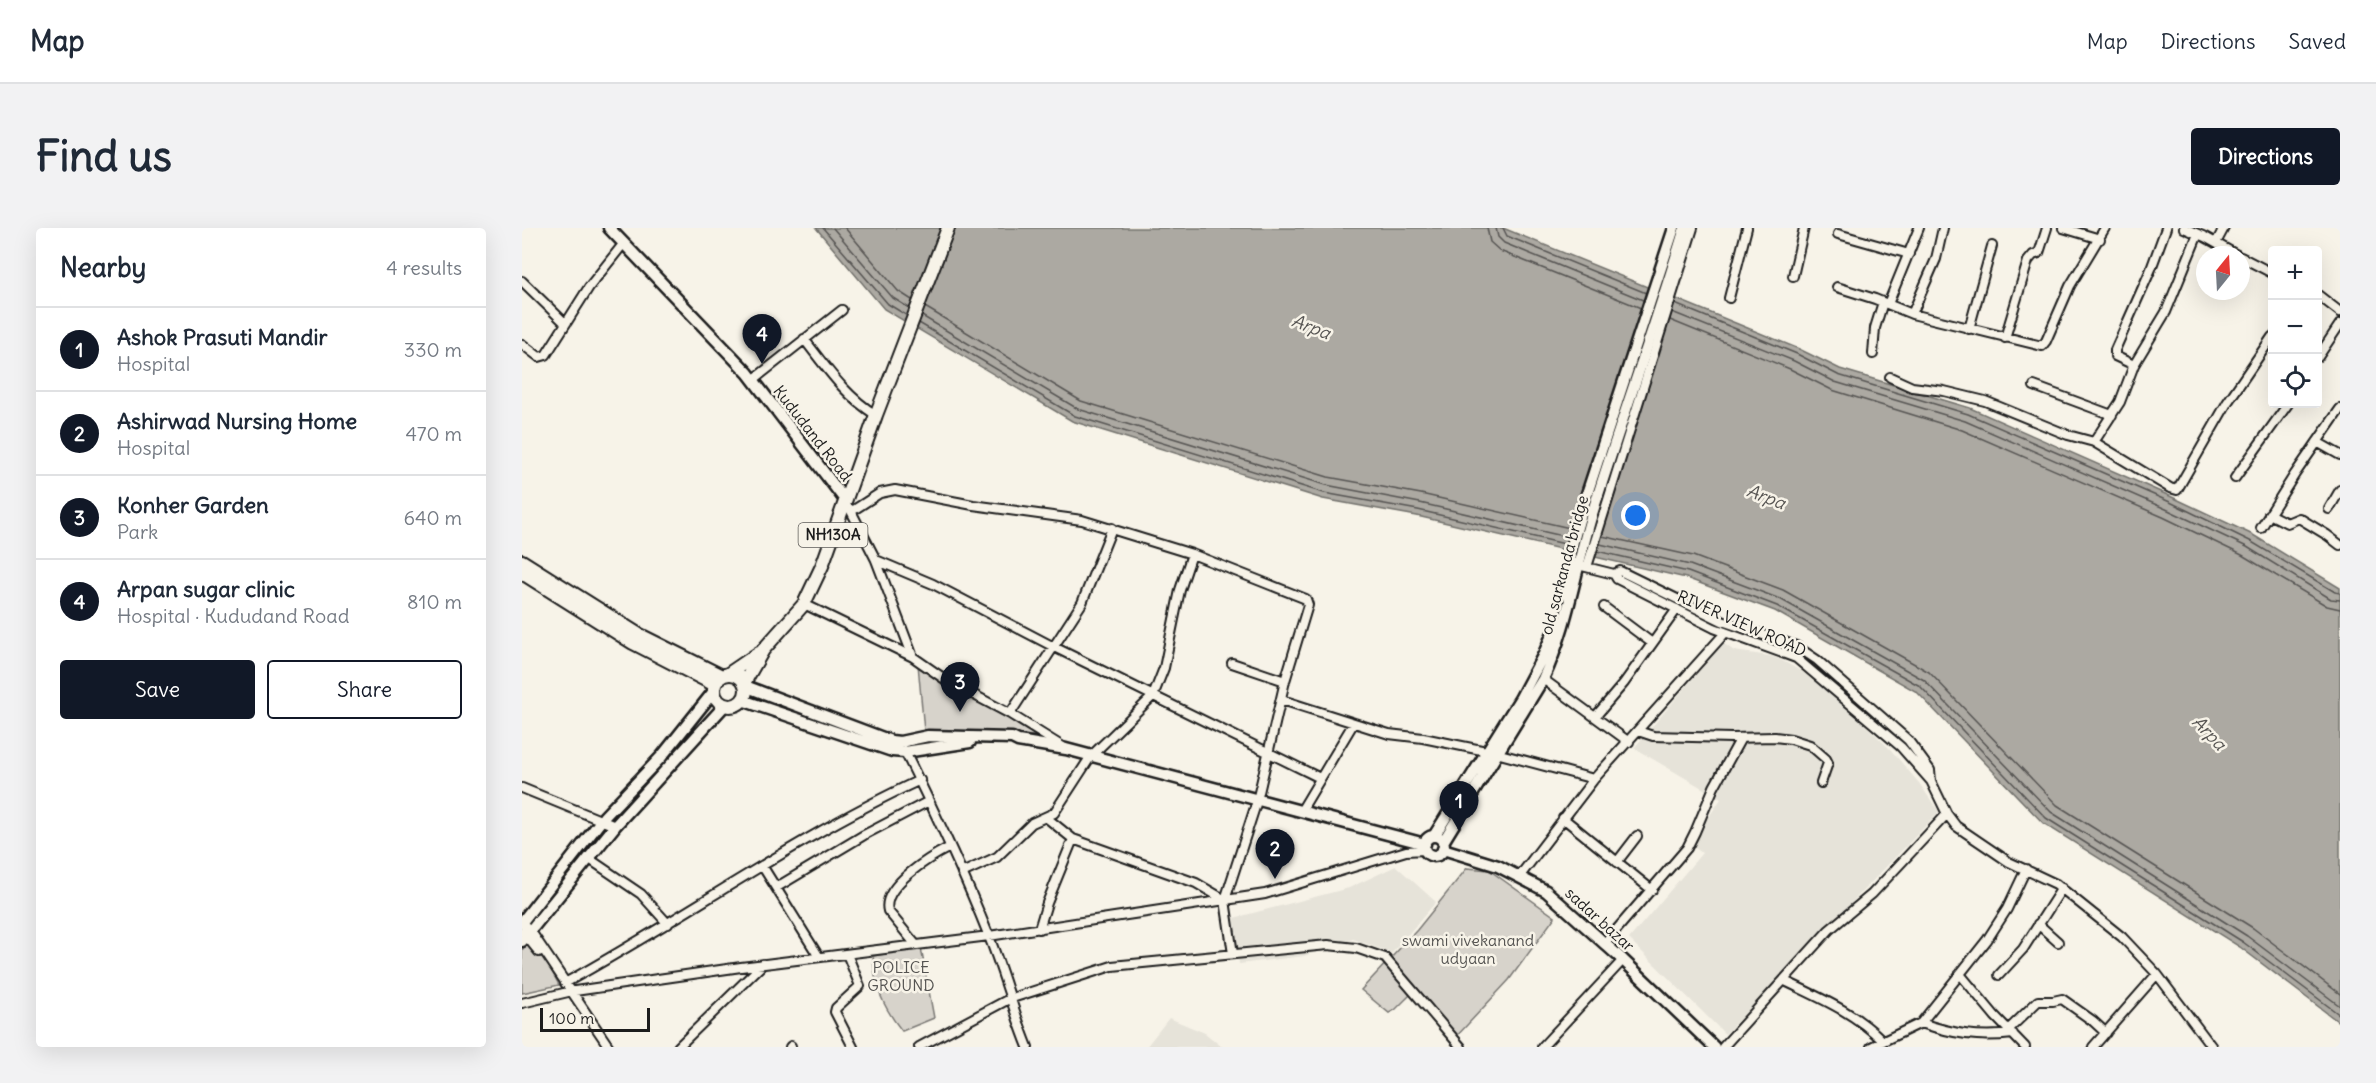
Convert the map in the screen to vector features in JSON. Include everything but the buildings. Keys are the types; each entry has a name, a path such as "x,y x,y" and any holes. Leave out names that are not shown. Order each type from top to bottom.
{"highway":[{"name":"NH130A","path":"720,681 763,650 804,604 848,505 878,411 948,228"},
{"path":"522,561 638,634 720,681"},
{"path":"522,573 633,643 720,681 740,678 745,685"},
{"name":"NH130A","path":"742,700 745,685 763,650"},
{"path":"720,681 719,702 731,705 742,700"}],"main road":[{"name":"Kududand Road","path":"609,228 753,380 848,505"},
{"path":"1665,274 1674,228"},
{"path":"1665,274 1685,228"},
{"name":"old sarkanda bridge","path":"1425,847 1427,839 1440,842 1491,753 1542,679 1556,651 1570,607 1579,560 1665,274"},
{"path":"1491,753 1555,631 1579,560"},
{"path":"524,930 602,820 662,756 720,681"},
{"path":"745,685 903,747"},
{"path":"742,700 878,747 1018,741 1066,749 1425,847 1435,855 1440,842"},
{"path":"524,930 725,705"},
{"name":"sadar bazar","path":"1440,842 1498,866 1546,891 1623,960 1714,1047"}],"street":[{"path":"1579,560 1693,228"},
{"path":"1729,298 1747,228"},
{"path":"1793,276 1804,228"},
{"path":"1873,354 1875,328 1919,228"},
{"path":"1912,314 1936,259 1943,228"},
{"path":"2005,338 2028,261 2033,255 2039,253 2047,228"},
{"path":"2063,228 2100,239"},
{"path":"1837,287 1912,314 2037,346 2044,345 2070,286 2105,228"},
{"path":"2134,365 2115,356 2115,350 2151,270 2166,228"},
{"path":"2184,228 2221,246"},
{"path":"2216,243 2224,228"},
{"path":"1838,234 1909,254"},
{"path":"2094,442 2120,402 2134,365 2166,312 2199,234"},
{"path":"522,344 539,357 543,357 589,286 624,243"},
{"path":"1969,329 1992,246"},
{"path":"2250,262 2268,271"},
{"path":"522,281 565,322"},
{"path":"2322,299 2336,309 2340,298"},
{"path":"753,380 842,310"},
{"path":"2320,354 2340,324"},
{"path":"804,339 842,389 857,402 878,411"},
{"path":"1890,377 1912,387 1944,391 1985,401 2059,432 2094,442 2177,490 2227,403 2268,343"},
{"path":"2034,386 2112,415"},
{"path":"2235,478 2285,408"},
{"path":"2261,528 2340,409"},
{"path":"2317,442 2340,455"},
{"path":"2329,509 2340,490"},
{"path":"913,657 876,560 848,505 880,493 903,491 967,504 1082,520 1192,554 1306,599 1308,605 1285,681 1257,801 1226,900 1233,954"},
{"path":"2269,514 2287,523 2299,518 2340,545"},
{"path":"1010,714 1082,603 1112,528"},
{"path":"962,873 997,857 1032,823 1047,818 1058,809 1091,756 1153,696 1164,668 1180,590 1192,554"},
{"path":"876,560 933,584 1054,647 1320,777"},
{"name":"RIVER VIEW ROAD","path":"1579,560 1614,574 1617,579 1725,633 1785,653 1804,664 1901,747 1931,782 1947,814 1956,826 2009,862 2049,879 2122,937 2157,974 2212,1047"},
{"name":"RIVER VIEW ROAD","path":"1614,574 1620,571 1713,617 1784,640 1805,651 1908,740 1930,770 1931,782"},
{"path":"804,604 913,657 946,680 1010,714 1066,749"},
{"path":"1604,607 1652,643"},
{"path":"1595,717 1624,683 1677,609"},
{"path":"1519,877 1594,779 1725,633"},
{"path":"1232,663 1285,681"},
{"path":"1542,679 1629,742"},
{"path":"1282,700 1389,734 1423,738 1594,779"},
{"path":"1301,812 1353,724"},
{"path":"1638,731 1653,736 1775,737 1810,745 1828,763 1821,783"},
{"path":"1605,944 1652,891 1692,839 1714,787 1741,738"},
{"path":"903,747 920,780 989,936 1009,999 1028,1047"},
{"path":"565,983 621,953 869,803 920,780"},
{"path":"522,788 615,826"},
{"path":"777,887 864,835 929,801"},
{"path":"1723,1047 1829,930 1872,894 1947,814"},
{"path":"1047,818 1073,839 1196,883 1226,900"},
{"path":"1563,818 1652,891"},
{"path":"1617,862 1637,836"},
{"path":"1039,929 1073,839"},
{"path":"916,945 888,911 887,904 895,889 915,868 950,847"},
{"path":"522,1003 570,993 763,964 989,936 1265,894 1425,847"},
{"path":"588,858 641,894 668,924"},
{"path":"763,867 819,957"},
{"path":"1871,1047 1921,1023 2000,921 2026,869"},
{"path":"2000,975 2023,949 2062,888"},
{"path":"2038,924 2058,942"},
{"path":"524,930 565,983 609,1047"},
{"path":"919,1047 1009,999 1112,966 1328,945 1356,948 1377,954 1392,964 1461,1047"},
{"path":"847,954 860,986 836,1008 835,1012 853,1047"},
{"path":"1542,1047 1623,960"},
{"path":"678,1047 763,964"},
{"path":"1960,974 2025,1047"},
{"path":"2093,1047 2157,974"},
{"path":"1785,981 1844,1010 1882,1040"},
{"path":"1921,1023 1950,1032 1975,1036 2011,1032 2038,1001 2048,1002 2062,999 2106,1033"}],"shaded area":[{"path":"1723,643 1734,651 1779,659 1801,671 1855,715 1890,749 1919,783 1939,812 1725,1034 1629,939 1702,853 1690,844 1721,799 1634,748"},
{"path":"1396,866 1436,902 1392,953 1353,939 1304,956 1239,964 1234,918 1349,888"},
{"path":"1169,1018 1205,1033 1222,1047 1146,1047"}],"green space":[{"path":"918,664 964,693 1041,736 924,731"},
{"name":"swami vivekanand udyaan","path":"1467,868 1489,870 1555,917 1509,980 1455,1038 1410,995 1389,1013 1361,990 1417,930"},
{"path":"533,936 559,985 522,993 522,950"},
{"name":"POLICE GROUND","path":"921,948 934,1018 902,1031 881,996 875,977 873,956"}],"water":[{"name":"Arpa","path":"816,228 1503,228 1799,349 1840,369 1970,408 2253,535 2340,588 2340,1023 2240,947 2043,823 1917,692 1775,611 1686,578 1417,516 1323,499 1072,421 884,309"}],"place":[{"name":"Arpan sugar clinic","path":"762,364"},
{"name":"Konher Garden","path":"960,712"},
{"name":"Ashok Prasuti Mandir","path":"1459,831"},
{"name":"Ashirwad Nursing Home","path":"1275,879"}]}
